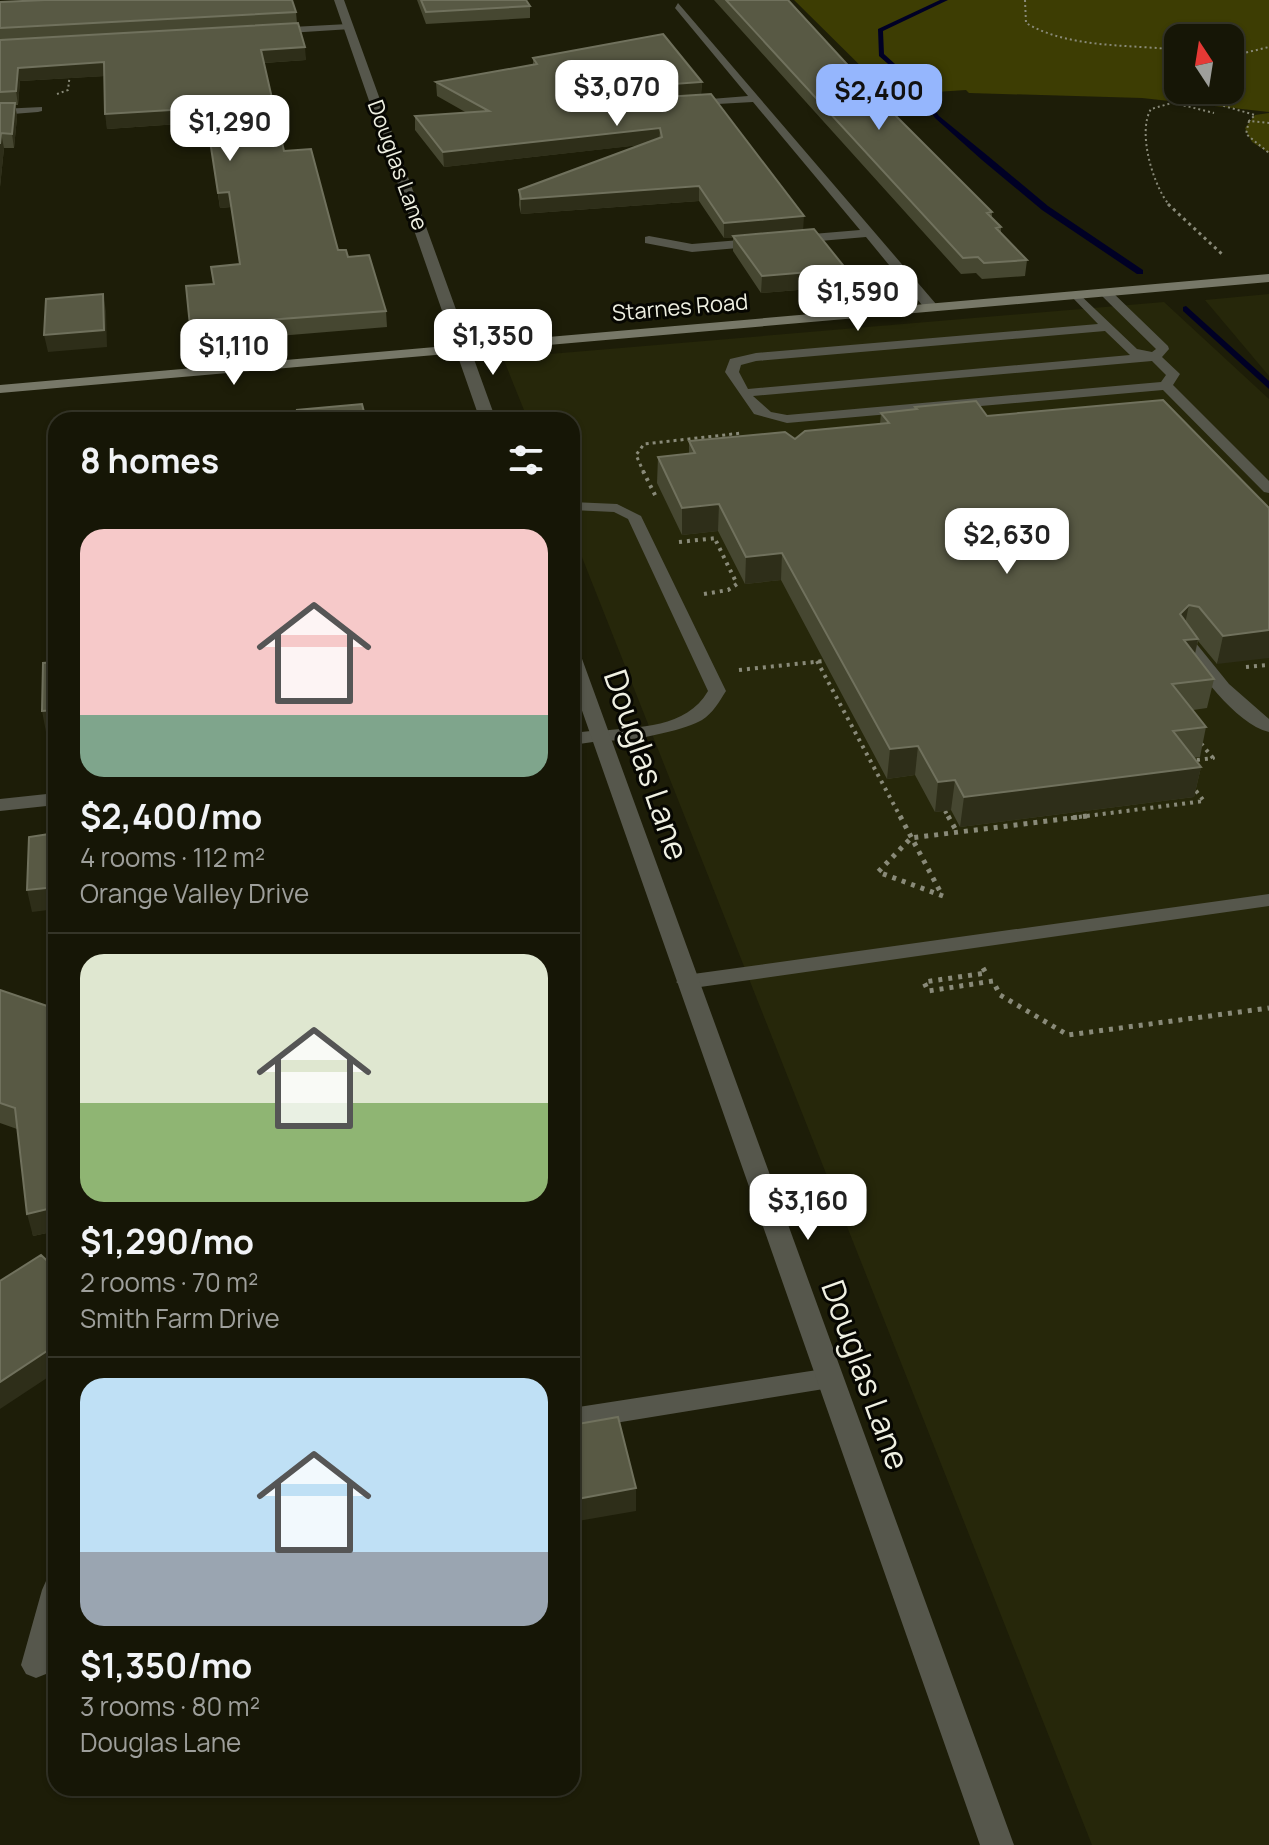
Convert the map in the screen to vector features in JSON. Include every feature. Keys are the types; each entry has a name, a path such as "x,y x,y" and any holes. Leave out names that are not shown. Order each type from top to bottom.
{"main road":[{"name":"Starnes Road","path":"0,389 1269,278"}],"street":[{"name":"Douglas Lane","path":"339,0 485,412"},
{"path":"678,6 931,307"},
{"path":"258,32 348,27"},
{"path":"680,104 757,99"},
{"path":"0,112 38,109"},
{"path":"649,240 692,248 870,233"},
{"name":"Douglas Lane","path":"580,679 997,1845"},
{"path":"580,738 600,736"},
{"path":"0,805 48,800"}],"lane":[{"path":"744,393 1155,357 1163,349 1106,293"},
{"path":"1076,295 1133,352 1155,357 1173,374 1166,386"},
{"path":"1108,327 743,359 735,362 732,372 753,408 773,424 1166,386"},
{"path":"1166,386 1269,489"},
{"path":"580,506 617,508 634,516 717,691 711,706 692,723 600,736"},
{"path":"1185,641 1251,716 1269,727"},
{"path":"686,982 1269,900"},
{"path":"580,1418 830,1378"},
{"path":"36,1665 48,1620"}],"path":[{"path":"1025,0 1026,23 1040,31 1080,40 1164,49"},
{"path":"1244,55 1269,47"},
{"path":"47,95 68,90 70,71"},
{"path":"1164,104 1151,109 1145,119 1152,176 1163,198 1183,221 1251,280"},
{"path":"1177,104 1214,113"},
{"path":"1221,104 1255,115 1249,121 1246,134 1269,153"},
{"path":"1249,121 1269,123"},
{"path":"651,486 661,478"},
{"path":"674,543 718,538 737,584 728,590 699,595"},
{"path":"817,661 911,838 936,885 943,896 878,872 911,838 1204,801 1189,782"},
{"path":"734,671 824,661"},
{"path":"1215,678 1229,670 1269,665"},
{"path":"1187,761 1213,758 1196,737"},
{"path":"945,811 957,832"},
{"path":"979,960 986,973 924,982 928,991 993,981 1000,995 1068,1035 1269,1008"}],"shaded area":[{"path":"794,0 1269,0 1269,112 1196,104 1244,104 1244,24 1164,24 1164,100 969,93 966,90 890,95"},
{"path":"1269,113 1269,153 1252,142 1245,128 1255,115"},
{"path":"1269,294 1269,376 1205,300"},
{"path":"1164,302 1269,399 1269,1845 1092,1845 580,552 580,412 525,412 503,358"}],"building":[{"path":"292,0 296,12 0,28 0,2"},
{"path":"421,0 526,0 530,6 426,12"},
{"path":"726,0 788,0 878,98 992,212 987,213 1001,227 996,228 1027,260 984,263 978,257 963,258"},
{"path":"298,23 305,47 261,50 284,151 311,149 338,250 346,250 348,257 369,255 386,311 190,326 186,286 214,284 211,267 240,264 229,192 218,193 205,108 105,114 104,62 18,68 16,91 0,92 0,40"},
{"path":"663,34 702,82 618,88 574,99 573,108 619,100 711,94 804,216 724,223 699,186 521,199 519,190 662,137 660,128 443,152 415,116 489,111 436,82 537,64 533,58"},
{"path":"0,103 15,103 12,134 1,133 0,144"},
{"path":"814,229 846,269 762,276 733,236"},
{"path":"103,294 104,330 44,335 46,299"},
{"path":"1163,400 1269,508 1269,630 1223,636 1199,607 1189,605 1180,614 1198,639 1184,640 1214,679 1172,684 1206,727 1173,731 1201,767 964,797 955,780 938,782 918,746 890,749 782,553 746,557 719,504 682,508 658,457 695,453 689,441 785,432 795,439 805,431 889,423 881,413 917,409 915,407 976,401 987,416"},
{"path":"362,404 364,412 297,412"},
{"path":"43,663 48,663 48,711 42,711"},
{"path":"48,834 48,888 27,890 29,837"},
{"path":"0,990 48,1006 48,1209 27,1214 15,1108 0,1103"},
{"path":"41,1255 48,1262 48,1350 0,1382 0,1281"},
{"path":"618,1417 636,1488 580,1498 580,1424"}],"waterway":[{"path":"945,0 880,30 881,55 914,84 937,117 985,158 1045,208 1140,272"},
{"path":"1186,309 1269,386"}]}
